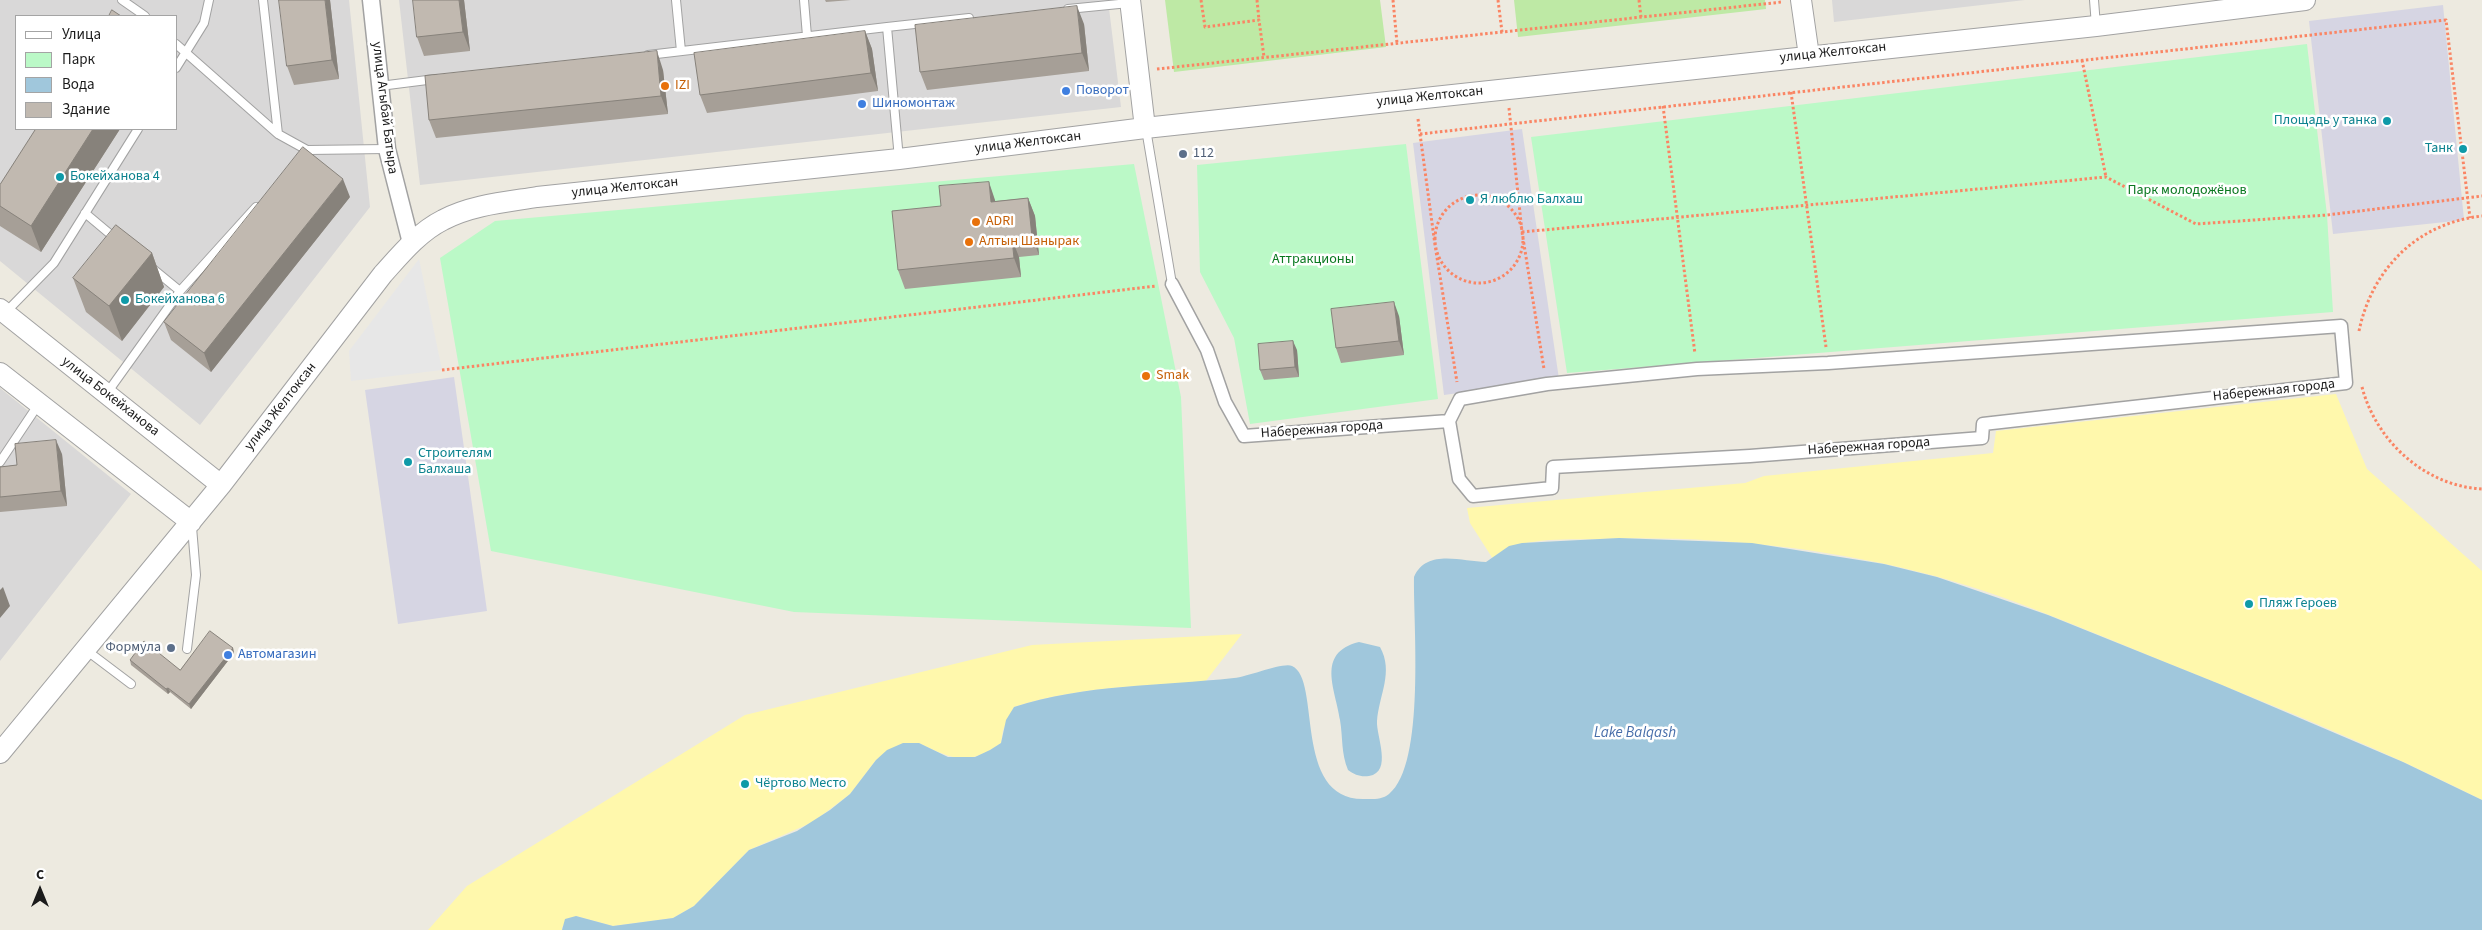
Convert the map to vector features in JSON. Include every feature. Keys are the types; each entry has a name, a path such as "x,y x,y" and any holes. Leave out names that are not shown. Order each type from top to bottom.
{"street":[{"name":"улица Агыбай Батыра","path":"371,0 387,150 411,243"},
{"name":"улица Желтоксан","path":"0,753 192,522 383,274 411,243 443,220 483,206 899,159 1145,128 2096,26 2305,0"},
{"path":"1131,1 1145,128"},
{"path":"1793,1 1809,56"},
{"name":"Набережная города","path":"1172,284 1207,350 1225,402 1244,436 1449,420 1459,479 1473,496 1552,488 1553,468 1750,456 1982,438 1983,424 2346,383 2341,326 1828,363 1697,369 1546,384 1460,399"},
{"name":"улица Бокейханова","path":"2,311 221,485"},
{"path":"0,373 38,405 192,522"},
{"path":"1449,420 1460,399"}],"lane":[{"path":"122,0 144,15"},
{"path":"178,65 204,23 209,0"},
{"path":"263,0 278,134"},
{"path":"676,0 681,51"},
{"path":"804,0 807,36"},
{"path":"2094,0 2096,26"},
{"path":"1062,9 1131,1"},
{"path":"642,55 975,18"},
{"path":"887,27 899,159"},
{"path":"178,46 278,134 307,150 387,150"},
{"path":"380,86 448,78"},
{"path":"1145,128 1172,284"},
{"path":"2,311 54,263 137,130"},
{"path":"301,157 307,150"},
{"path":"106,394 180,291 263,199"},
{"path":"85,213 122,243"},
{"path":"144,261 180,291"},
{"path":"0,462 38,405"},
{"path":"188,649 196,575 192,522"},
{"path":"86,650 131,684"}],"path":[{"path":"1201,0 1205,27 1259,20"},
{"path":"1256,0 1264,57"},
{"path":"1393,0 1397,43"},
{"path":"1498,0 1502,32"},
{"path":"1639,0 1641,17"},
{"path":"1138,70 1777,1 1793,1"},
{"path":"1420,134 2446,20 2470,218"},
{"path":"2082,60 2106,178"},
{"path":"1508,90 1522,232 1546,384"},
{"path":"1791,92 1828,363"},
{"path":"1415,99 1435,245 1460,399"},
{"path":"1663,106 1697,369"},
{"path":"1522,232 2106,178 2196,224 2327,215 2482,196"},
{"path":"1473,195 1484,195 1505,203 1517,216 1522,232 1521,250 1514,265 1501,276 1485,282 1473,282 1452,274 1444,266 1435,245 1438,222 1443,212 1456,201 1473,195"},
{"path":"2358,334 2370,294 2395,258 2429,232 2470,218 2482,216"},
{"path":"442,370 1172,284"},
{"path":"2361,384 2374,418 2400,452 2417,466 2436,477 2456,484 2482,489"}],"shaded area":[{"path":"0,0 349,0 370,207 200,425 0,261"},
{"path":"399,0 1108,0 1121,107 420,185"},
{"path":"1832,0 2025,0 1834,22"},
{"name":"Площадь у танка","path":"2443,5 2464,220 2333,234 2309,21"},
{"path":"1522,129 1559,379 1444,395 1413,143"},
{"path":"419,259 442,370 351,381 349,351"},
{"path":"454,377 487,611 398,624 365,390"},
{"path":"0,388 131,494 0,661"}],"green space":[{"path":"1165,0 1380,0 1386,47 1174,72"},
{"path":"1514,0 1765,0 1766,9 1518,37"},
{"name":"Парк молодожёнов","path":"2307,44 2327,215 2333,312 1567,373 1531,137"},
{"name":"Аттракционы","path":"1406,144 1438,399 1250,424 1234,338 1200,272 1197,165"},
{"path":"1134,164 1181,397 1191,628 794,612 491,551 440,258 495,221"}],"sand":[{"name":"Пляж Героев","path":"2336,394 2367,469 2482,571 2482,800 2370,747 2256,699 2028,607 1935,576 1852,557 1810,550 1725,541 1682,539 1639,538 1542,541 1514,546 1493,559 1470,523 1467,508 1745,483 1764,476 1993,453 1996,431"},
{"name":"Чёртово Место","path":"1242,634 1205,682 1085,691 1037,700 1014,707 1003,730 1001,743 979,755 960,758 941,753 919,743 876,760 850,794 813,822 749,850 694,906 673,918 613,926 576,916 562,927 562,930 428,930 467,886 745,715 1032,645"}],"water":[{"name":"Lake Balqash","path":"1619,538 1752,543 1884,564 1937,577 2048,615 2222,685 2403,762 2482,800 2482,930 562,930 565,919 576,916 613,926 673,918 694,906 749,850 797,831 830,810 850,794 876,760 887,750 903,743 919,743 948,757 975,757 1001,743 1006,720 1014,707 1068,694 1123,687 1234,678 1281,666 1292,666 1301,675 1306,692 1317,760 1326,780 1341,794 1363,799 1383,797 1389,794 1401,778 1408,754 1413,725 1415,692 1414,577 1420,568 1427,562 1446,559 1486,562 1509,546 1522,543"},
{"path":"1359,642 1380,647 1386,665 1385,684 1377,721 1382,761 1376,773 1369,776 1358,775 1348,770 1343,751 1332,674 1333,664 1337,655 1345,647"}],"building":[{"path":"279,0 325,0 332,60 287,66"},
{"path":"413,0 459,0 463,32 417,37"},
{"path":"1077,6 1082,53 920,72 915,25"},
{"path":"112,10 120,15 110,15"},
{"path":"865,31 871,73 700,95 694,53"},
{"path":"657,51 661,96 429,120 425,76"},
{"path":"35,130 92,130 31,226 0,206 0,185"},
{"path":"303,147 343,179 204,353 164,322"},
{"name":"Алтын Шанырак","path":"989,182 991,202 1028,198 1032,237 1012,239 1014,258 898,270 892,211 941,206 939,186"},
{"path":"116,225 152,253 109,306 73,278"},
{"path":"1394,302 1399,341 1336,348 1331,309"},
{"path":"1293,341 1295,367 1260,370 1258,344"},
{"path":"56,440 61,491 0,497 0,467 17,465 15,444"},
{"path":"210,631 233,648 189,704 168,688 166,689 130,660 144,641 180,670"}],"place":[{"name":"IZI","path":"665,86"},
{"name":"Поворот","path":"1066,91"},
{"name":"Шиномонтаж","path":"862,104"},
{"name":"Площадь у танка","path":"2387,121"},
{"name":"Танк","path":"2463,149"},
{"name":"112","path":"1183,154"},
{"name":"Бокейханова 4","path":"60,177"},
{"name":"Я люблю Балхаш","path":"1470,200"},
{"name":"ADRI","path":"976,222"},
{"name":"Алтын Шанырак","path":"969,242"},
{"name":"Бокейханова 6","path":"125,300"},
{"name":"Smak","path":"1146,376"},
{"name":"Строителям Балхаша","path":"408,462"},
{"name":"Пляж Героев","path":"2249,604"},
{"name":"Формула","path":"171,648"},
{"name":"Автомагазин","path":"228,655"},
{"name":"Чёртово Место","path":"745,784"}]}
